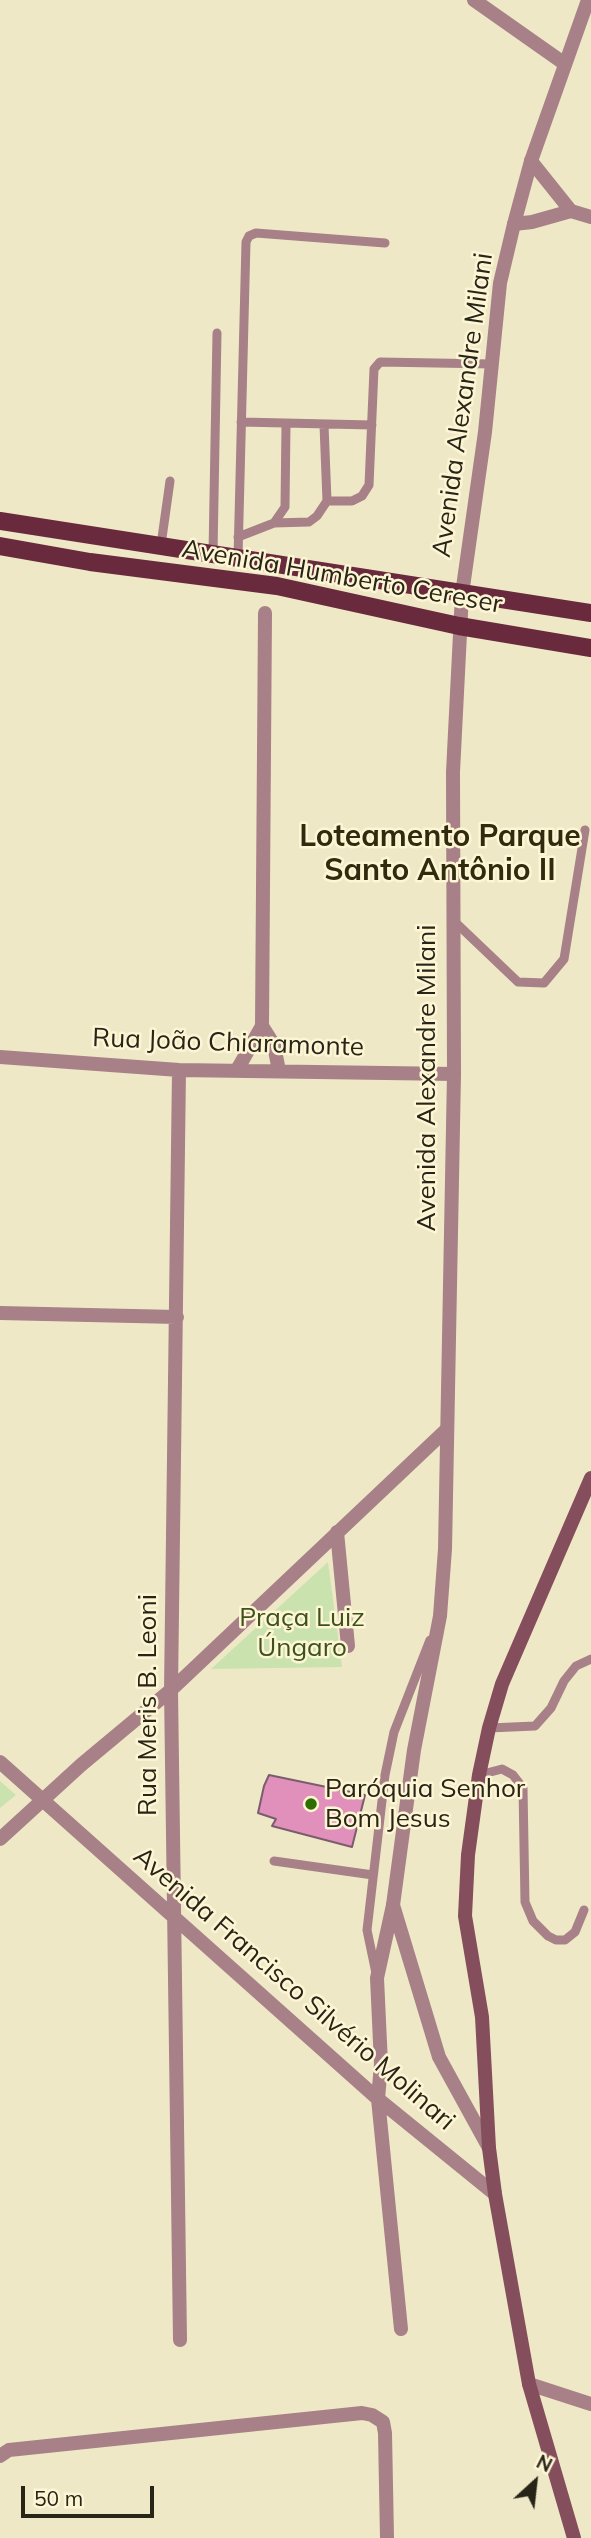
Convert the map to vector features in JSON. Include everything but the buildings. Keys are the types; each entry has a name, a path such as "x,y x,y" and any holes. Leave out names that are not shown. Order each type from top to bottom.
{"main road":[{"name":"Avenida Humberto Cereser","path":"0,521 591,613"},
{"name":"Avenida Humberto Cereser","path":"0,546 90,562 277,586 459,626 591,648"},
{"path":"574,2538 529,2384 495,2194 489,2148 482,2017 465,1916 468,1855 479,1774 489,1728 502,1684 591,1478"}],"street":[{"path":"474,0 565,64"},
{"name":"Avenida Alexandre Milani","path":"489,2148 439,2057 393,1905 414,1750 440,1616 445,1549 454,1074 453,772 462,594 500,283 531,161 588,0"},
{"path":"531,161 571,211"},
{"path":"513,224 532,222 571,211 591,217"},
{"path":"237,1070 262,1027 265,613"},
{"path":"262,1027 274,1045 279,1071"},
{"name":"Rua João Chiaramonte","path":"0,1057 179,1070 454,1074"},
{"name":"Rua Meris B. Leoni","path":"179,1070 172,1690 180,2340"},
{"path":"0,1313 177,1317"},
{"path":"0,1839 172,1690 446,1430"},
{"path":"337,1532 348,1646"},
{"name":"Avenida Francisco Silvério Molinari","path":"0,1762 378,2099 495,2194"},
{"path":"393,1905 377,1978 381,2064 378,2099 401,2329"},
{"path":"529,2384 591,2404"},
{"path":"0,2456 9,2450 362,2413 372,2415 383,2422 386,2433 387,2538"}],"lane":[{"path":"238,557 246,242 256,233 385,243"},
{"path":"213,553 218,333"},
{"path":"327,501 352,501 362,496 369,485 374,369 380,362 492,364"},
{"path":"241,422 372,425"},
{"path":"274,523 285,507 286,424"},
{"path":"238,537 274,523 309,522 317,516 327,501 324,425"},
{"path":"161,545 170,481"},
{"path":"452,919 518,982 544,983 564,959 585,830"},
{"path":"377,1978 367,1930 385,1775 394,1732 440,1616"},
{"path":"489,1728 535,1726 551,1708 564,1681 576,1666 591,1659"},
{"path":"479,1774 502,1769 513,1775 523,1788 525,1902 533,1921 548,1936 565,1940 575,1932 584,1910"},
{"path":"274,1861 373,1875"}],"green space":[{"name":"Praça Luiz Úngaro","path":"328,1562 342,1667 211,1669"},
{"path":"0,1781 16,1795 0,1808"}],"place":[{"name":"Paróquia Senhor Bom Jesus","path":"311,1804"}],"district":[{"name":"Loteamento Parque Santo Antônio II","path":"440,854"}]}
